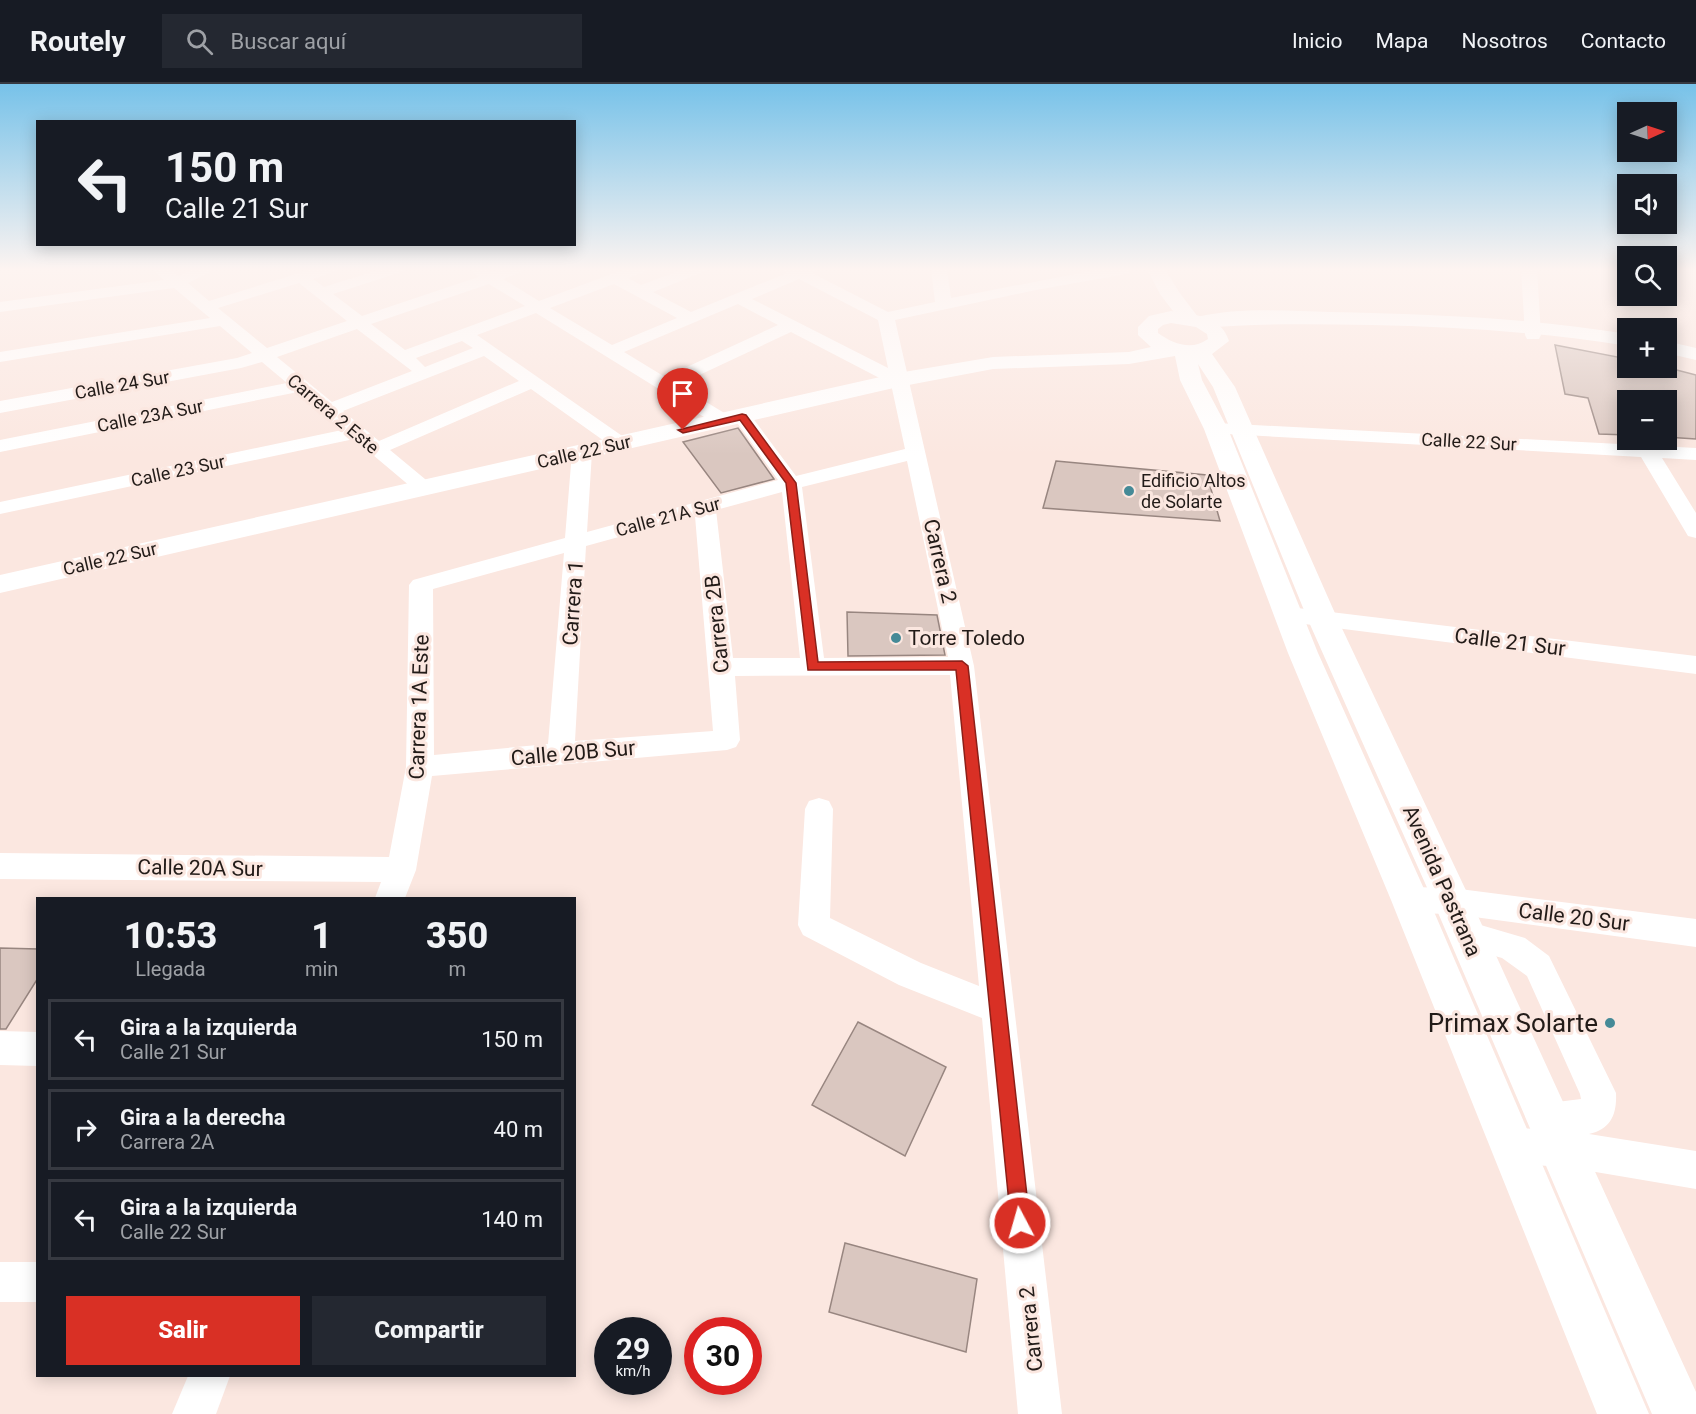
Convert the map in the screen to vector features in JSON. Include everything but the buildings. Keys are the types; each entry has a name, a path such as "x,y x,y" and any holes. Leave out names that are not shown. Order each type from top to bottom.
{"main road":[{"path":"1185,331 1187,337"},
{"path":"1187,337 1205,331"},
{"path":"1295,338 1444,331"},
{"path":"1538,331 1617,347"},
{"path":"1543,331 1617,339"},
{"path":"1187,337 1240,340"},
{"name":"Calle 22 Sur","path":"0,584 898,380 993,363 1129,358 1187,337"},
{"name":"Avenida Pastrana","path":"1187,337 1191,380 1229,430 1306,617 1410,900 1623,1414"},
{"path":"1677,350 1696,354"},
{"path":"1677,360 1696,365"},
{"name":"Avenida Pastrana","path":"1306,617 1452,901 1679,1414"}],"street":[{"path":"0,357 159,331"},
{"name":"Carrera 2 Este","path":"233,331 424,488"},
{"name":"Calle 24 Sur","path":"0,407 222,367 264,357 336,331"},
{"path":"369,331 424,373"},
{"path":"403,357 472,331"},
{"path":"578,331 666,384 733,419 791,483 813,667"},
{"path":"612,351 659,331"},
{"path":"666,384 778,331"},
{"path":"803,331 898,380"},
{"name":"Carrera 2","path":"889,331 962,666 1040,1414"},
{"path":"464,334 621,444"},
{"path":"328,410 486,349"},
{"path":"376,449 533,382"},
{"name":"Calle 23A Sur","path":"0,446 300,386"},
{"name":"Calle 22 Sur","path":"1229,430 1696,454"},
{"name":"Calle 23 Sur","path":"0,508 355,433"},
{"name":"Carrera 1","path":"561,753 578,541 582,452"},
{"path":"1647,452 1696,531"},
{"name":"Calle 21A Sur","path":"422,585 791,483 915,453"},
{"name":"Carrera 2B","path":"705,507 727,740"},
{"name":"Carrera 1A Este","path":"390,897 401,870 420,768 422,585"},
{"name":"Calle 21 Sur","path":"1306,617 1696,664"},
{"path":"722,668 962,666"},
{"name":"Calle 20B Sur","path":"420,768 561,753 727,740"},
{"path":"819,808 814,925 910,974 999,1009"},
{"name":"Calle 20A Sur","path":"3,870 401,870"},
{"name":"Calle 20 Sur","path":"1410,900 1452,901 1696,933"},
{"path":"1467,935 1511,945 1525,952 1538,966 1598,1093 1599,1108 1592,1116 1555,1135 1511,1145"},
{"path":"0,1048 36,1049"},
{"path":"1555,1135 1696,1170"},
{"path":"0,1282 36,1282"},
{"path":"194,1414 209,1377"}],"place":[{"name":"Edificio Altos de Solarte","path":"1129,491"},
{"name":"Torre Toledo","path":"896,638"},
{"name":"Primax Solarte","path":"1610,1023"}],"route":[{"path":"683,430 742,417 791,483 813,667 962,666 1020,1223"}]}
